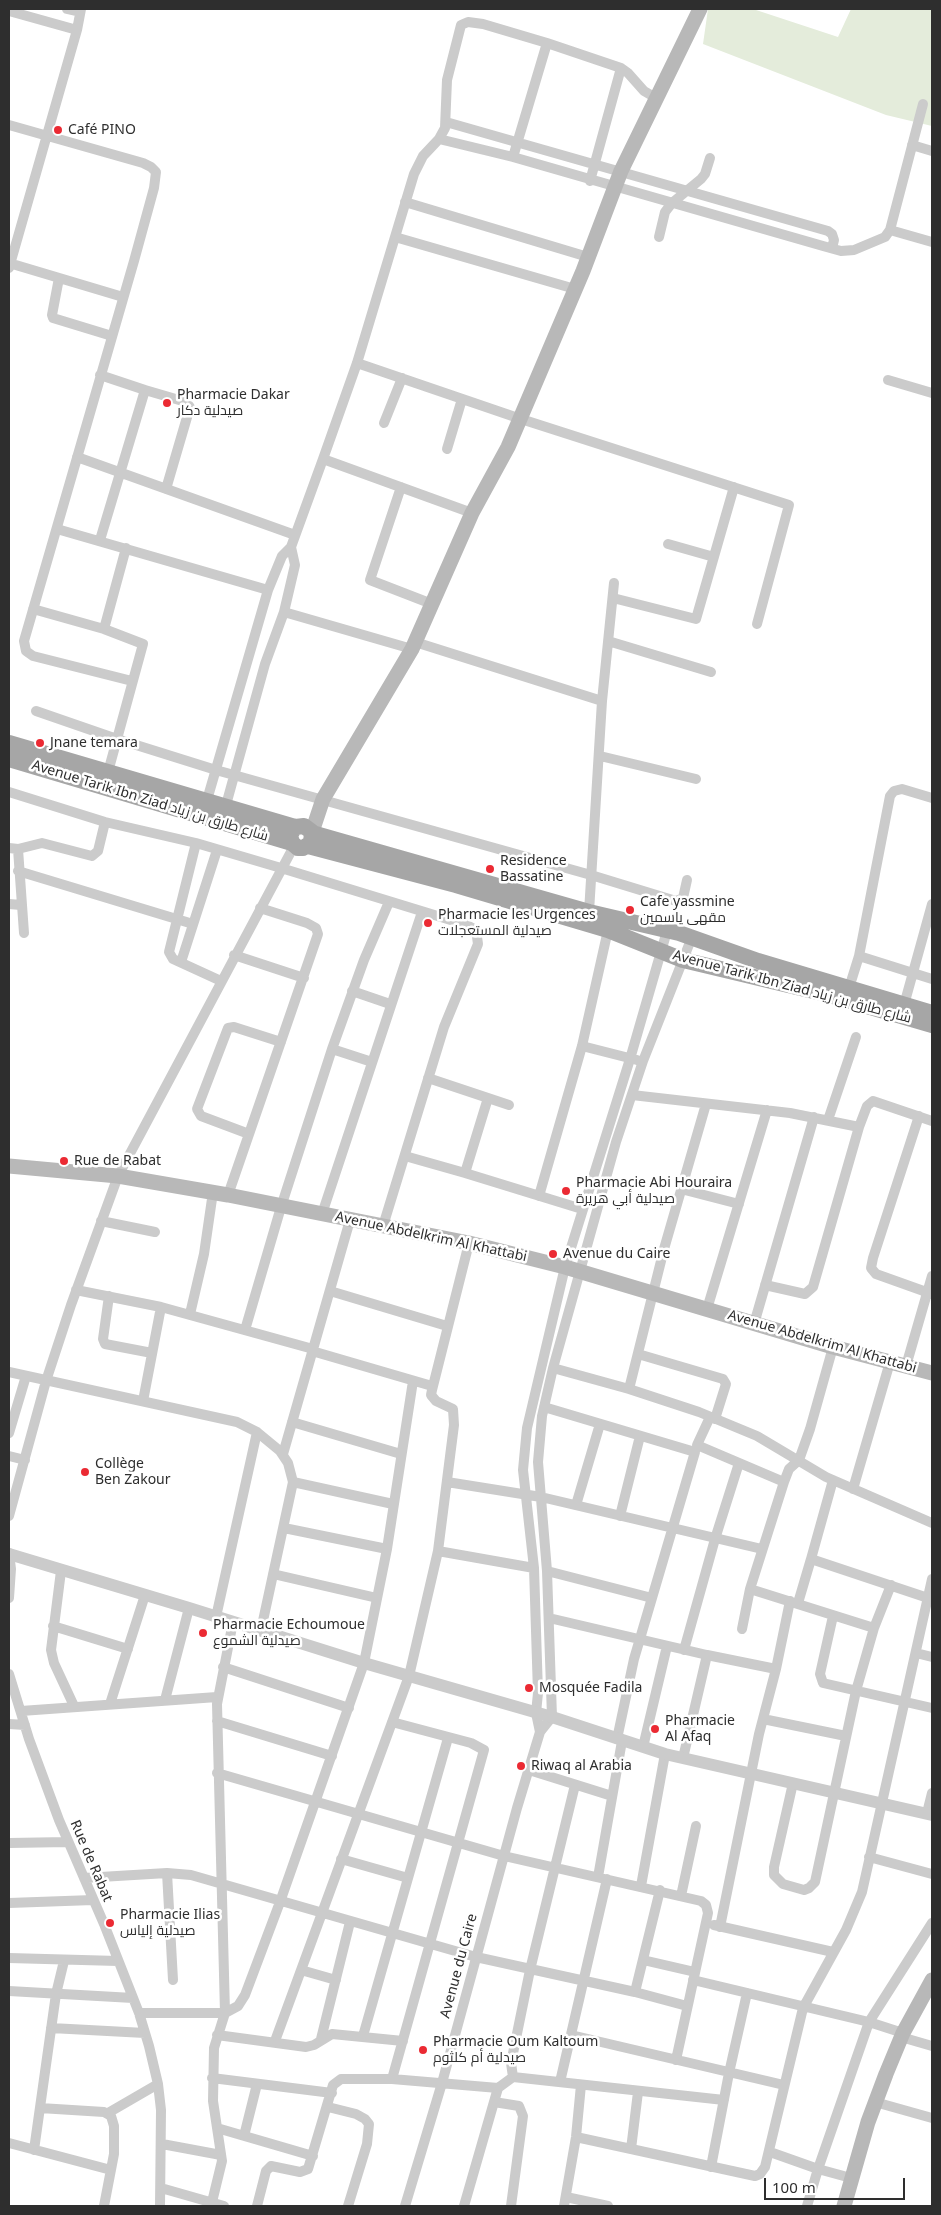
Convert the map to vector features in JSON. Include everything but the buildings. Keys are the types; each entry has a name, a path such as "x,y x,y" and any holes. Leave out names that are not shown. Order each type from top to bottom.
{"main road":[{"path":"302,836 413,646 472,513 521,419 621,172 700,9"},
{"name":"Avenue Tarik Ibn Ziad شارع طارق بن زياد","path":"9,743 226,805 302,836 465,888 608,930 683,960 826,994 932,1025"},
{"name":"Avenue Tarik Ibn Ziad شارع طارق بن زياد","path":"9,758 589,912 692,937 758,961 932,1012"},
{"name":"Avenue Abdelkrim Al Khattabi","path":"9,1166 118,1176 469,1243 572,1270 833,1347 932,1373"},
{"path":"844,2206 875,2102 902,2035 932,1980"}],"street":[{"path":"67,9 81,10 77,30 9,265 123,297"},
{"path":"9,11 77,30"},
{"path":"207,800 268,590 282,556 291,547 357,363 418,163 440,139 446,122 447,80 460,29 464,23 482,24 547,43 621,68 628,72 644,92 656,98"},
{"path":"513,158 547,43"},
{"path":"590,180 596,164 621,68"},
{"path":"440,139 832,248 854,250 885,237 890,230 923,104"},
{"path":"446,122 828,231 832,234 834,240 832,248"},
{"path":"9,125 143,163 152,167 156,172 154,188 24,640 26,652 33,656 132,681"},
{"path":"912,145 932,151"},
{"path":"658,237 665,212 672,203 696,185 706,174 710,158"},
{"path":"405,202 588,256"},
{"path":"890,230 932,242"},
{"path":"395,237 575,288"},
{"path":"60,278 52,315 53,318 112,336"},
{"path":"357,363 521,419 789,505 757,624"},
{"path":"100,375 186,402 190,407 166,488"},
{"path":"384,423 402,378"},
{"path":"888,380 932,393"},
{"path":"100,540 145,390"},
{"path":"447,449 462,399"},
{"path":"77,456 295,534"},
{"path":"323,459 472,513"},
{"path":"401,487 370,580 432,604"},
{"path":"613,598 696,620 734,487"},
{"path":"57,529 268,590"},
{"path":"668,544 714,557"},
{"path":"226,805 265,664 284,612 296,565 291,547"},
{"path":"104,629 126,548"},
{"path":"589,912 602,702 614,583"},
{"path":"33,609 104,629 143,644 108,772"},
{"path":"284,612 413,646 602,702"},
{"path":"608,641 711,672"},
{"path":"36,711 216,770 591,875 676,901 683,898 687,880"},
{"path":"600,756 696,779"},
{"path":"849,988 859,956 890,796 894,790 902,788 932,798"},
{"path":"9,792 105,822 196,843 282,868 467,925 476,930 478,944 444,1027 383,1226"},
{"path":"24,933 18,871 13,848 42,843 92,856 98,851 105,822"},
{"path":"9,1516 46,1381 76,1290 118,1176 234,955 302,836"},
{"path":"196,843 169,952 171,957 220,981"},
{"path":"181,962 217,850"},
{"path":"18,871 193,924"},
{"path":"246,1330 281,1207 332,1049 352,991 388,902"},
{"path":"9,904 21,905"},
{"path":"904,1005 932,904"},
{"path":"190,1314 220,1194 249,1134 318,937 317,930 307,923 260,908"},
{"path":"322,1214 422,912"},
{"path":"539,1196 582,1046 608,930"},
{"name":"Avenue du Caire","path":"405,2206 442,2083 540,1732 552,1717 547,1571 538,1462 544,1407 572,1270 582,1209 630,1059 667,931"},
{"name":"Avenue du Caire","path":"540,1732 536,1713 538,1693 534,1568 525,1494 524,1470 527,1428 572,1270 643,1061 692,937"},
{"path":"234,955 304,978"},
{"path":"859,956 932,979"},
{"path":"352,991 390,1004"},
{"path":"249,1134 201,1116 196,1109 228,1028 234,1027 281,1042"},
{"path":"828,1120 856,1037"},
{"path":"582,1046 643,1061"},
{"path":"332,1049 372,1062"},
{"path":"428,1078 509,1105"},
{"path":"632,1095 767,1110 814,1117 859,1127"},
{"path":"465,1173 488,1098"},
{"path":"766,1285 802,1293 811,1290 859,1127 867,1106 872,1101 932,1121"},
{"path":"629,1389 653,1294 706,1104"},
{"path":"707,1309 767,1110"},
{"path":"919,1116 872,1258 871,1268 876,1274 930,1293"},
{"path":"754,1324 814,1117"},
{"path":"405,1156 582,1209"},
{"path":"682,1189 740,1204"},
{"path":"283,1454 350,1220"},
{"path":"101,1221 155,1232"},
{"path":"275,2041 409,1676 438,1551 454,1413 450,1406 433,1399 431,1395 432,1386 469,1243"},
{"path":"906,1366 930,1293 932,1276"},
{"path":"76,1290 190,1314 432,1386"},
{"path":"330,1292 447,1326"},
{"path":"109,1296 104,1336 105,1344 152,1353"},
{"path":"143,1401 161,1307"},
{"path":"742,1629 750,1589 762,1549 784,1482 790,1469 799,1460 810,1430 833,1347"},
{"path":"560,2082 584,1981 602,1878 628,1682 671,1528 696,1449 713,1418 726,1384 723,1379 638,1354"},
{"path":"853,1489 890,1362"},
{"path":"553,1368 629,1389 713,1418 757,1436 834,1480 932,1523"},
{"path":"9,1372 237,1422 257,1432 283,1454 292,1473 293,1482 261,1630"},
{"path":"9,1433 26,1376"},
{"path":"139,2013 225,2013 238,2006 245,1995 280,1902 364,1663 387,1549 413,1381"},
{"path":"544,1407 640,1436 696,1449 739,1463 784,1482"},
{"path":"292,1422 401,1454"},
{"path":"576,1506 600,1424"},
{"path":"216,1616 257,1432"},
{"path":"620,1516 640,1436"},
{"path":"9,1456 25,1460"},
{"path":"684,1650 715,1539 739,1463"},
{"path":"720,1927 763,1719 794,1602 811,1559 834,1480"},
{"path":"293,1482 393,1504"},
{"path":"447,1482 541,1497 762,1549"},
{"path":"284,1528 387,1549"},
{"path":"438,1551 534,1568"},
{"path":"9,1598 11,1569 9,1554 364,1663 552,1717 665,1754 930,1814 932,1793"},
{"path":"811,1559 928,1598"},
{"path":"61,1570 51,1645 52,1656 74,1706"},
{"path":"547,1571 652,1598"},
{"path":"273,1574 377,1598"},
{"path":"576,2136 755,2176 760,2174 765,2168 803,2008 854,1912 862,1892 880,1804 932,1579"},
{"path":"793,1783 774,1867 774,1875 776,1880 782,1884 796,1889 809,1888 814,1882 856,1691 874,1628 891,1585"},
{"path":"750,1589 874,1628"},
{"path":"110,1704 145,1595"},
{"path":"165,1700 189,1608"},
{"path":"833,1616 820,1679 823,1683 932,1708"},
{"path":"549,1618 707,1656 776,1669"},
{"path":"212,2202 219,2175 221,2155 213,2101 213,2054 225,2013 217,1773 217,1697 233,1622"},
{"path":"53,1626 128,1649"},
{"path":"643,1747 668,1646"},
{"path":"916,1653 932,1657"},
{"path":"683,1758 707,1656"},
{"path":"223,1667 349,1708"},
{"name":"Rue de Rabat","path":"9,1674 25,1725 68,1842 133,1998 145,2033 158,2084 162,2144 160,2206"},
{"path":"21,1711 217,1697"},
{"path":"763,1719 846,1736"},
{"path":"217,1720 332,1756"},
{"path":"392,1722 481,1746 484,1750 392,2079"},
{"path":"9,1724 25,1725"},
{"path":"363,2036 448,1738"},
{"path":"641,1886 665,1754"},
{"path":"529,1770 612,1796"},
{"path":"217,1773 504,1856 660,1890 701,1901 706,1905 708,1913 676,2060"},
{"path":"513,2077 511,2063 530,1970 575,1785"},
{"path":"681,1896 696,1826"},
{"path":"9,1843 68,1842"},
{"path":"870,1857 932,1874"},
{"path":"342,1859 408,1878"},
{"path":"167,1873 173,1980"},
{"path":"84,1878 167,1873 191,1875 221,1886 429,1945 530,1970 635,1992 687,2006"},
{"path":"635,1992 660,1890"},
{"path":"9,1904 93,1900"},
{"path":"321,2039 350,1922"},
{"path":"807,2206 869,2022 932,1923"},
{"path":"706,1924 833,1952"},
{"path":"9,1958 118,1961"},
{"path":"643,1960 747,1993 803,2008 869,2022 932,2046"},
{"path":"34,2150 56,1994 64,1961"},
{"path":"301,1970 336,1980"},
{"path":"9,1991 133,1998"},
{"path":"711,2167 747,1993"},
{"path":"51,2028 145,2033"},
{"path":"217,2035 275,2041 306,2047 314,2045 332,2034 403,2041"},
{"path":"571,2035 784,2085"},
{"path":"464,2206 498,2088 513,2077 724,2100"},
{"path":"212,2078 332,2093"},
{"path":"257,2206 268,2168 274,2166 308,2170 333,2085 341,2078 392,2079 498,2088"},
{"path":"40,2108 108,2113 158,2084"},
{"path":"244,2136 257,2084"},
{"path":"581,2085 576,2136 565,2202 608,2206"},
{"path":"632,2148 638,2092"},
{"path":"494,2102 518,2106 523,2116 511,2206"},
{"path":"875,2102 932,2118"},
{"path":"328,2107 356,2114 365,2119 369,2124 367,2144 348,2206"},
{"path":"104,2206 111,2170 114,2126 113,2119 108,2113"},
{"path":"217,2128 313,2156"},
{"path":"9,2143 111,2170"},
{"path":"162,2144 221,2155"},
{"path":"770,2152 818,2169 851,2178"},
{"path":"161,2188 224,2206"}],"green space":[{"path":"708,9 753,9 838,37 851,9 932,9 932,126 886,115 703,44"}],"place":[{"name":"Café PINO","path":"58,130"},
{"name":"Pharmacie Dakar صيدلية دكار","path":"167,403"},
{"name":"Jnane temara","path":"40,743"},
{"name":"Residence Bassatine","path":"490,869"},
{"name":"Cafe yassmine مقهى ياسمين","path":"630,910"},
{"name":"Pharmacie les Urgences صيدلية المستعجلات","path":"428,923"},
{"name":"Rue de Rabat","path":"64,1161"},
{"name":"Pharmacie Abi Houraira صيدلية أبي هريرة","path":"566,1191"},
{"name":"Avenue du Caire","path":"553,1254"},
{"name":"Collège Ben Zakour","path":"85,1472"},
{"name":"Pharmacie Echoumoue صيدلية الشموع","path":"203,1633"},
{"name":"Mosquée Fadila","path":"529,1688"},
{"name":"Pharmacie Al Afaq","path":"655,1729"},
{"name":"Riwaq al Arabia","path":"521,1766"},
{"name":"Pharmacie Ilias صيدلية إلياس","path":"110,1923"},
{"name":"Pharmacie Oum Kaltoum صيدلية أم كلثوم","path":"423,2050"}]}
